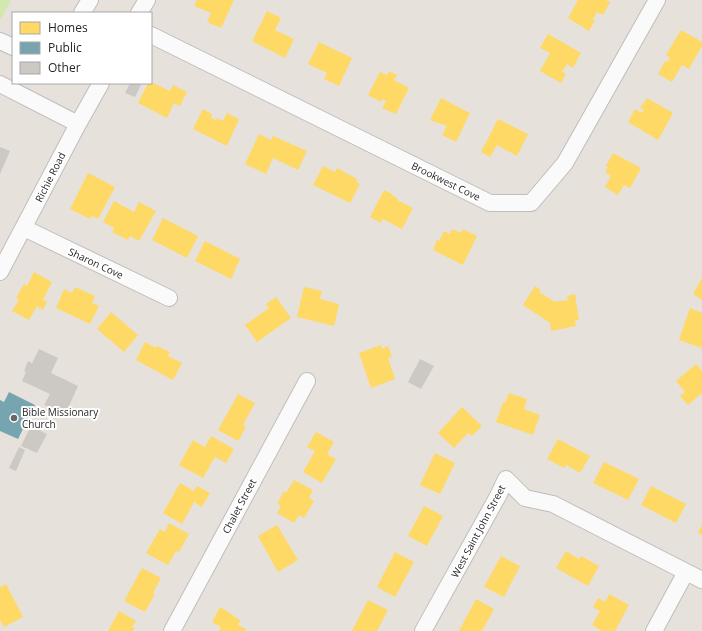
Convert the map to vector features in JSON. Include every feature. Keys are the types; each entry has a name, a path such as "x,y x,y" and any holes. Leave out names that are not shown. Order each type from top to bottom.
{"street":[{"path":"83,12 90,0"},
{"name":"Brookwest Cove","path":"152,35 490,203 532,203 565,163 657,0"},
{"path":"0,41 12,47"},
{"path":"0,84 78,124"},
{"name":"Richie Road","path":"0,272 100,84"},
{"name":"Sharon Cove","path":"24,228 169,298"},
{"name":"Chalet Street","path":"172,631 307,381"},
{"name":"West Saint John Street","path":"423,631 506,479 525,498 553,504 702,580"},
{"path":"654,631 686,572"}],"green space":[{"path":"0,0 11,0 1,19 0,19"}],"building: Homes":[{"path":"197,0 234,0 221,28 207,22 211,13 194,6"},
{"path":"578,0 607,0 610,2 603,15 597,12 593,19 595,20 589,31 568,18"},
{"path":"267,11 281,18 275,30 294,39 285,58 252,41"},
{"path":"681,30 702,42 702,46 689,69 682,65 672,82 658,74 665,61 667,62 670,58 666,55"},
{"path":"548,34 581,53 573,68 567,64 562,72 566,74 561,83 540,71 550,53 540,48"},
{"path":"319,42 352,58 339,86 324,79 327,73 308,64"},
{"path":"389,71 397,75 394,80 409,88 396,114 382,108 386,101 382,99 381,102 368,95 380,72 387,75"},
{"path":"152,82 170,91 173,85 187,92 180,106 174,103 167,118 138,103 148,84 152,84"},
{"path":"441,98 470,113 456,142 442,135 447,126 430,120"},
{"path":"647,98 673,113 658,140 628,122 635,109 642,113 644,110 640,108"},
{"path":"203,109 212,114 211,118 216,120 217,118 223,121 227,113 239,119 227,146 193,129"},
{"path":"498,119 528,134 517,156 497,145 490,157 481,152"},
{"path":"259,134 271,140 273,136 307,151 298,170 273,158 266,174 245,164"},
{"path":"613,153 641,168 630,188 624,185 618,195 605,187 611,176 605,172 608,167 606,166"},
{"path":"323,166 335,172 337,168 357,179 356,182 360,184 350,203 313,185"},
{"path":"88,173 115,187 98,219 92,216 90,219 70,209"},
{"path":"384,190 392,194 398,199 397,200 413,208 402,229 383,219 381,223 370,217"},
{"path":"114,201 134,212 139,202 156,211 139,241 130,236 128,240 112,232 114,228 103,222"},
{"path":"163,218 198,236 187,258 152,240"},
{"path":"452,229 461,233 463,229 477,236 463,265 433,250 437,240 439,241 444,231 450,234"},
{"path":"205,241 240,259 231,279 195,261"},
{"path":"34,272 52,282 43,300 47,302 43,310 37,306 29,320 12,311 19,300 16,298 24,284 27,286"},
{"path":"702,278 702,300 693,294"},
{"path":"535,286 541,290 539,292 555,302 568,300 567,296 575,294 579,320 575,321 576,326 551,331 550,323 523,305"},
{"path":"75,287 95,296 92,303 99,306 90,324 56,308 64,289 72,293"},
{"path":"304,287 322,291 320,299 339,304 334,326 297,317"},
{"path":"276,297 291,318 257,342 245,325 269,308 266,304"},
{"path":"690,308 702,313 702,348 679,340"},
{"path":"111,312 138,335 124,352 97,329"},
{"path":"145,342 156,348 157,346 170,352 168,356 182,363 173,380 136,360"},
{"path":"381,345 382,349 388,346 392,357 388,358 395,379 371,388 359,353"},
{"path":"696,364 702,371 702,393 688,405 680,396 685,392 676,381"},
{"path":"509,393 527,399 524,409 540,415 533,435 496,422 503,402 505,403"},
{"path":"238,394 255,403 243,425 246,427 238,441 218,430"},
{"path":"462,407 482,426 472,436 468,433 454,448 438,433"},
{"path":"316,432 334,442 327,454 336,459 322,483 303,472 315,451 307,447"},
{"path":"211,436 234,449 226,463 215,457 203,478 179,465 193,440 205,447"},
{"path":"558,439 590,456 580,473 566,465 564,468 547,459"},
{"path":"435,453 455,463 440,494 420,485"},
{"path":"604,462 639,479 628,500 593,483"},
{"path":"294,480 313,490 309,498 314,501 304,518 299,515 294,523 277,513 281,506 277,504 284,491 286,493"},
{"path":"180,483 194,491 197,486 210,493 202,507 194,502 182,524 163,513"},
{"path":"651,486 686,504 676,523 641,505"},
{"path":"424,506 443,516 427,546 408,536"},
{"path":"169,523 189,534 179,552 176,551 168,565 146,553 160,529 165,532"},
{"path":"277,525 298,560 278,572 258,536"},
{"path":"702,525 702,535 698,533"},
{"path":"566,551 579,559 581,556 599,566 588,586 556,568"},
{"path":"395,552 414,562 395,597 377,587"},
{"path":"501,556 520,566 504,597 484,587"},
{"path":"142,568 161,578 153,593 155,594 145,612 124,601"},
{"path":"6,584 23,617 4,627 0,620 0,587"},
{"path":"609,594 629,605 615,631 602,631 592,625 600,611 593,607 598,598 605,602"},
{"path":"476,599 494,609 482,631 459,631"},
{"path":"368,600 388,610 377,631 352,631"},
{"path":"220,607 240,620 238,625 246,629 245,631 219,631 221,627 212,622"},
{"path":"119,611 136,621 132,627 135,628 133,631 108,631"}],"building: Public":[{"name":"Bible Missionary Church","path":"9,392 35,405 18,439 0,431 0,400 4,402"}],"building: Other":[{"path":"130,84 141,85 135,97 125,93"},
{"path":"0,147 10,151 0,174"},
{"path":"39,349 58,358 51,373 78,386 65,415 44,405 50,394 22,381 26,372 24,371 28,361 32,363"},
{"path":"420,359 434,366 421,389 408,382"},
{"path":"31,426 47,434 37,453 21,446"},
{"path":"19,447 25,450 16,471 9,468"}],"place":[{"name":"Bible Missionary Church","path":"14,418"}]}
